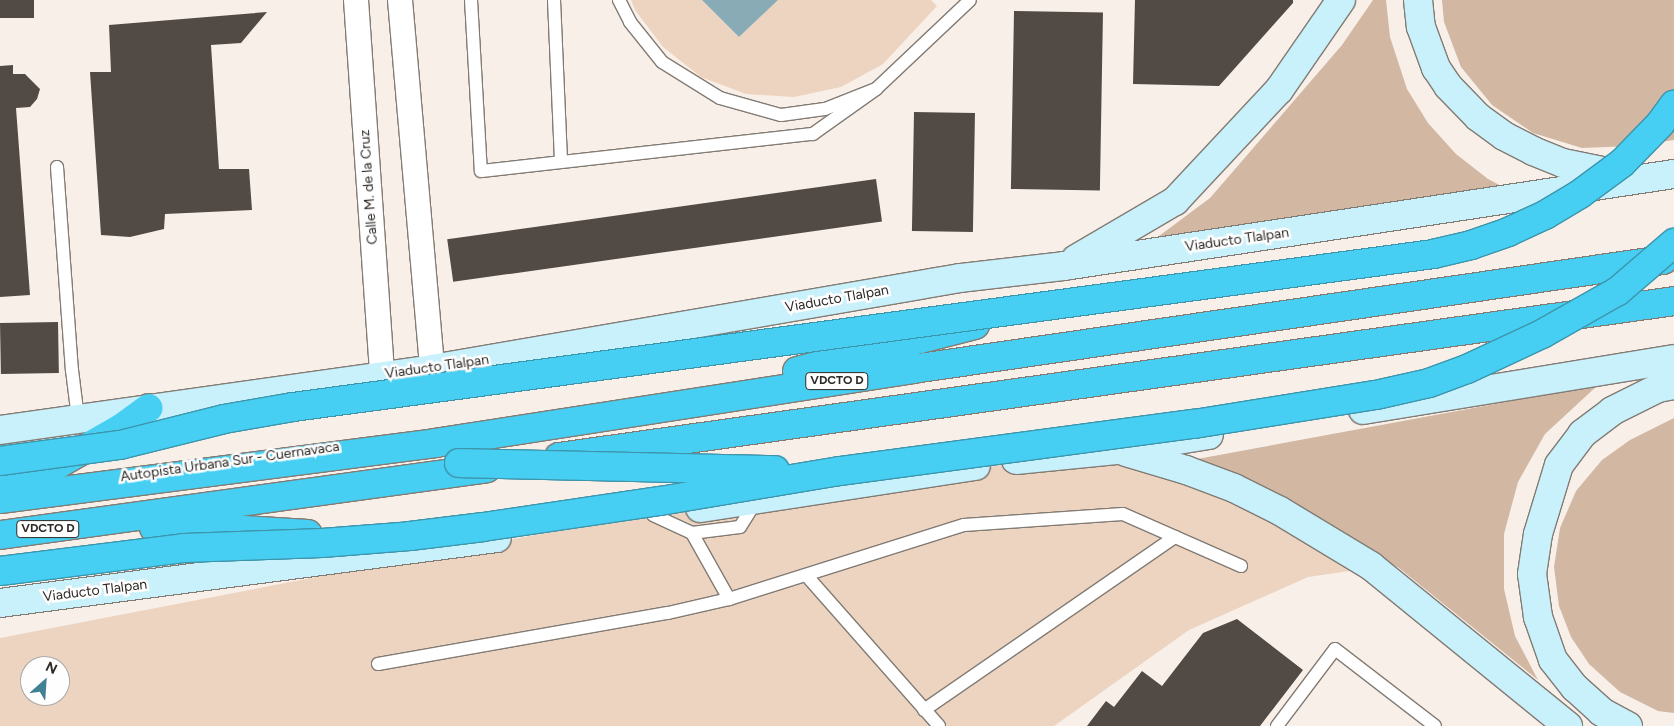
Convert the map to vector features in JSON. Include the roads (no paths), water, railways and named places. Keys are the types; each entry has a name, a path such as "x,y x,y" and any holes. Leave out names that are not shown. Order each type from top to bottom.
{"highway":[{"path":"0,462 120,445 224,419 293,406 618,362 1030,310 1433,254 1471,245 1508,232 1545,215 1594,184 1640,145 1674,106"},
{"path":"0,570 184,548 322,543 410,536 650,503 840,471 1194,424 1376,395 1429,383 1503,353 1581,314 1618,291 1674,243"},
{"name":"VDCTO D","path":"0,497 435,442 913,369 1674,259"},
{"name":"VDCTO D","path":"0,536 1674,301"},
{"name":"Autopista Urbana Sur - Cuernavaca","path":"0,497 706,393 882,350 1030,310"},
{"path":"0,488 23,480 68,459 113,433 149,408"},
{"path":"0,526 459,463 840,471"},
{"path":"95,522 157,529 212,528 284,532 357,540 416,550"}],"main road":[{"path":"1064,266 1175,201 1279,90 1341,0"},
{"path":"1418,0 1422,27 1436,68 1452,91 1478,117 1504,136 1563,163 1603,172 1667,175"},
{"name":"Viaducto Tlalpan","path":"0,430 432,369 960,278 1064,266 1667,175"},
{"name":"Viaducto Tlalpan","path":"0,603 416,550 1008,461 1117,450 1674,359"},
{"path":"1628,726 1602,712 1575,688 1553,660 1538,617 1532,574 1538,534 1560,465 1582,434 1612,411 1658,388 1674,385"},
{"path":"1117,450 1186,470 1234,488 1280,511 1371,566 1568,726"}],"street":[{"name":"Calle M. de la Cruz","path":"356,0 382,375"},
{"path":"400,0 432,369"}],"lane":[{"path":"471,0 481,171 813,134 876,89 970,0"},
{"path":"554,0 560,161"},
{"path":"619,0 630,22 662,62 720,98 781,115 825,109 876,89"},
{"path":"57,167 72,370 78,418"},
{"path":"653,515 692,533 740,527 758,499"},
{"path":"378,664 668,613 728,599 964,525 1123,514 1241,566"},
{"path":"692,533 728,599"},
{"path":"924,710 1175,537"},
{"path":"806,575 939,726"},
{"path":"1277,726 1335,649 1435,726"}],"water":[{"path":"702,0 778,0 739,37"}]}
